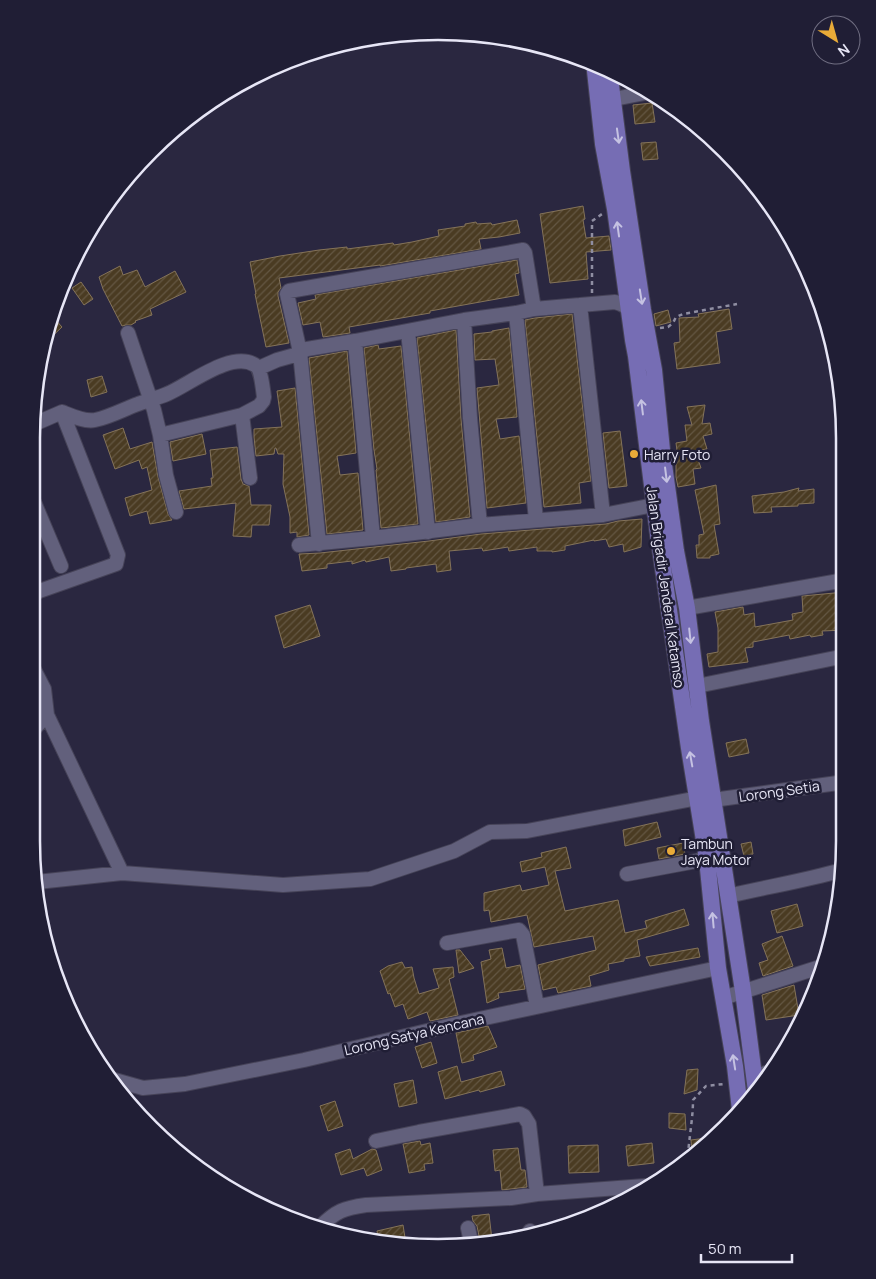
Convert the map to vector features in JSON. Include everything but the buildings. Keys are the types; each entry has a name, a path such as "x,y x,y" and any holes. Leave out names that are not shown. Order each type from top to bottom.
{"main road":[{"name":"Jalan Brigadir Jenderal Katamso","path":"601,75 654,370 654,505 685,722 706,799 728,896 756,1081"},
{"name":"Jalan Brigadir Jenderal Katamso","path":"605,101 603,144 615,209 632,340 687,608 692,662 701,721 706,799 707,858 718,968 735,1066 739,1101"}],"street":[{"path":"605,101 639,94"},
{"path":"319,544 300,352 287,294 289,291 523,250 534,309"},
{"path":"259,368 307,349 464,320 516,314 534,309 586,304 616,302 628,308"},
{"path":"586,304 603,514"},
{"path":"516,314 536,520"},
{"path":"464,320 470,418 480,525"},
{"path":"408,331 428,532"},
{"path":"128,333 154,410 166,475 176,512"},
{"path":"355,341 373,538"},
{"path":"41,422 62,412 82,419 94,420 168,394 203,374 238,361 255,364 259,368 264,397 264,401 260,406 242,415 160,435"},
{"path":"40,591 116,564 118,555 62,412"},
{"path":"242,415 250,478"},
{"path":"299,545 480,525 603,514 654,505"},
{"path":"40,516 61,566"},
{"path":"687,608 836,582"},
{"path":"697,686 836,658"},
{"path":"40,681 44,689 46,715 122,873"},
{"path":"40,722 46,715"},
{"name":"Lorong Setia","path":"42,881 122,873 283,885 370,879 454,851 490,832 527,831 706,799 836,783"},
{"path":"627,874 707,858"},
{"path":"728,896 835,872"},
{"path":"447,943 519,930 523,935 537,1006"},
{"name":"Lorong Satya Kencana","path":"121,1082 143,1088 186,1084 304,1060 537,1006 718,968"},
{"path":"723,998 815,968"},
{"path":"376,1141 520,1114 524,1116 529,1124 537,1194"},
{"path":"325,1222 336,1213 348,1207 511,1198 537,1194 636,1187"}],"path":[{"path":"586,304 592,220 608,211"},
{"path":"646,331 668,327 676,318 683,314 737,304"},
{"path":"688,1150 693,1100 706,1086 731,1083"}],"place":[{"name":"Harry Foto","path":"634,454"},
{"name":"Tambun Jaya Motor","path":"671,851"}]}
